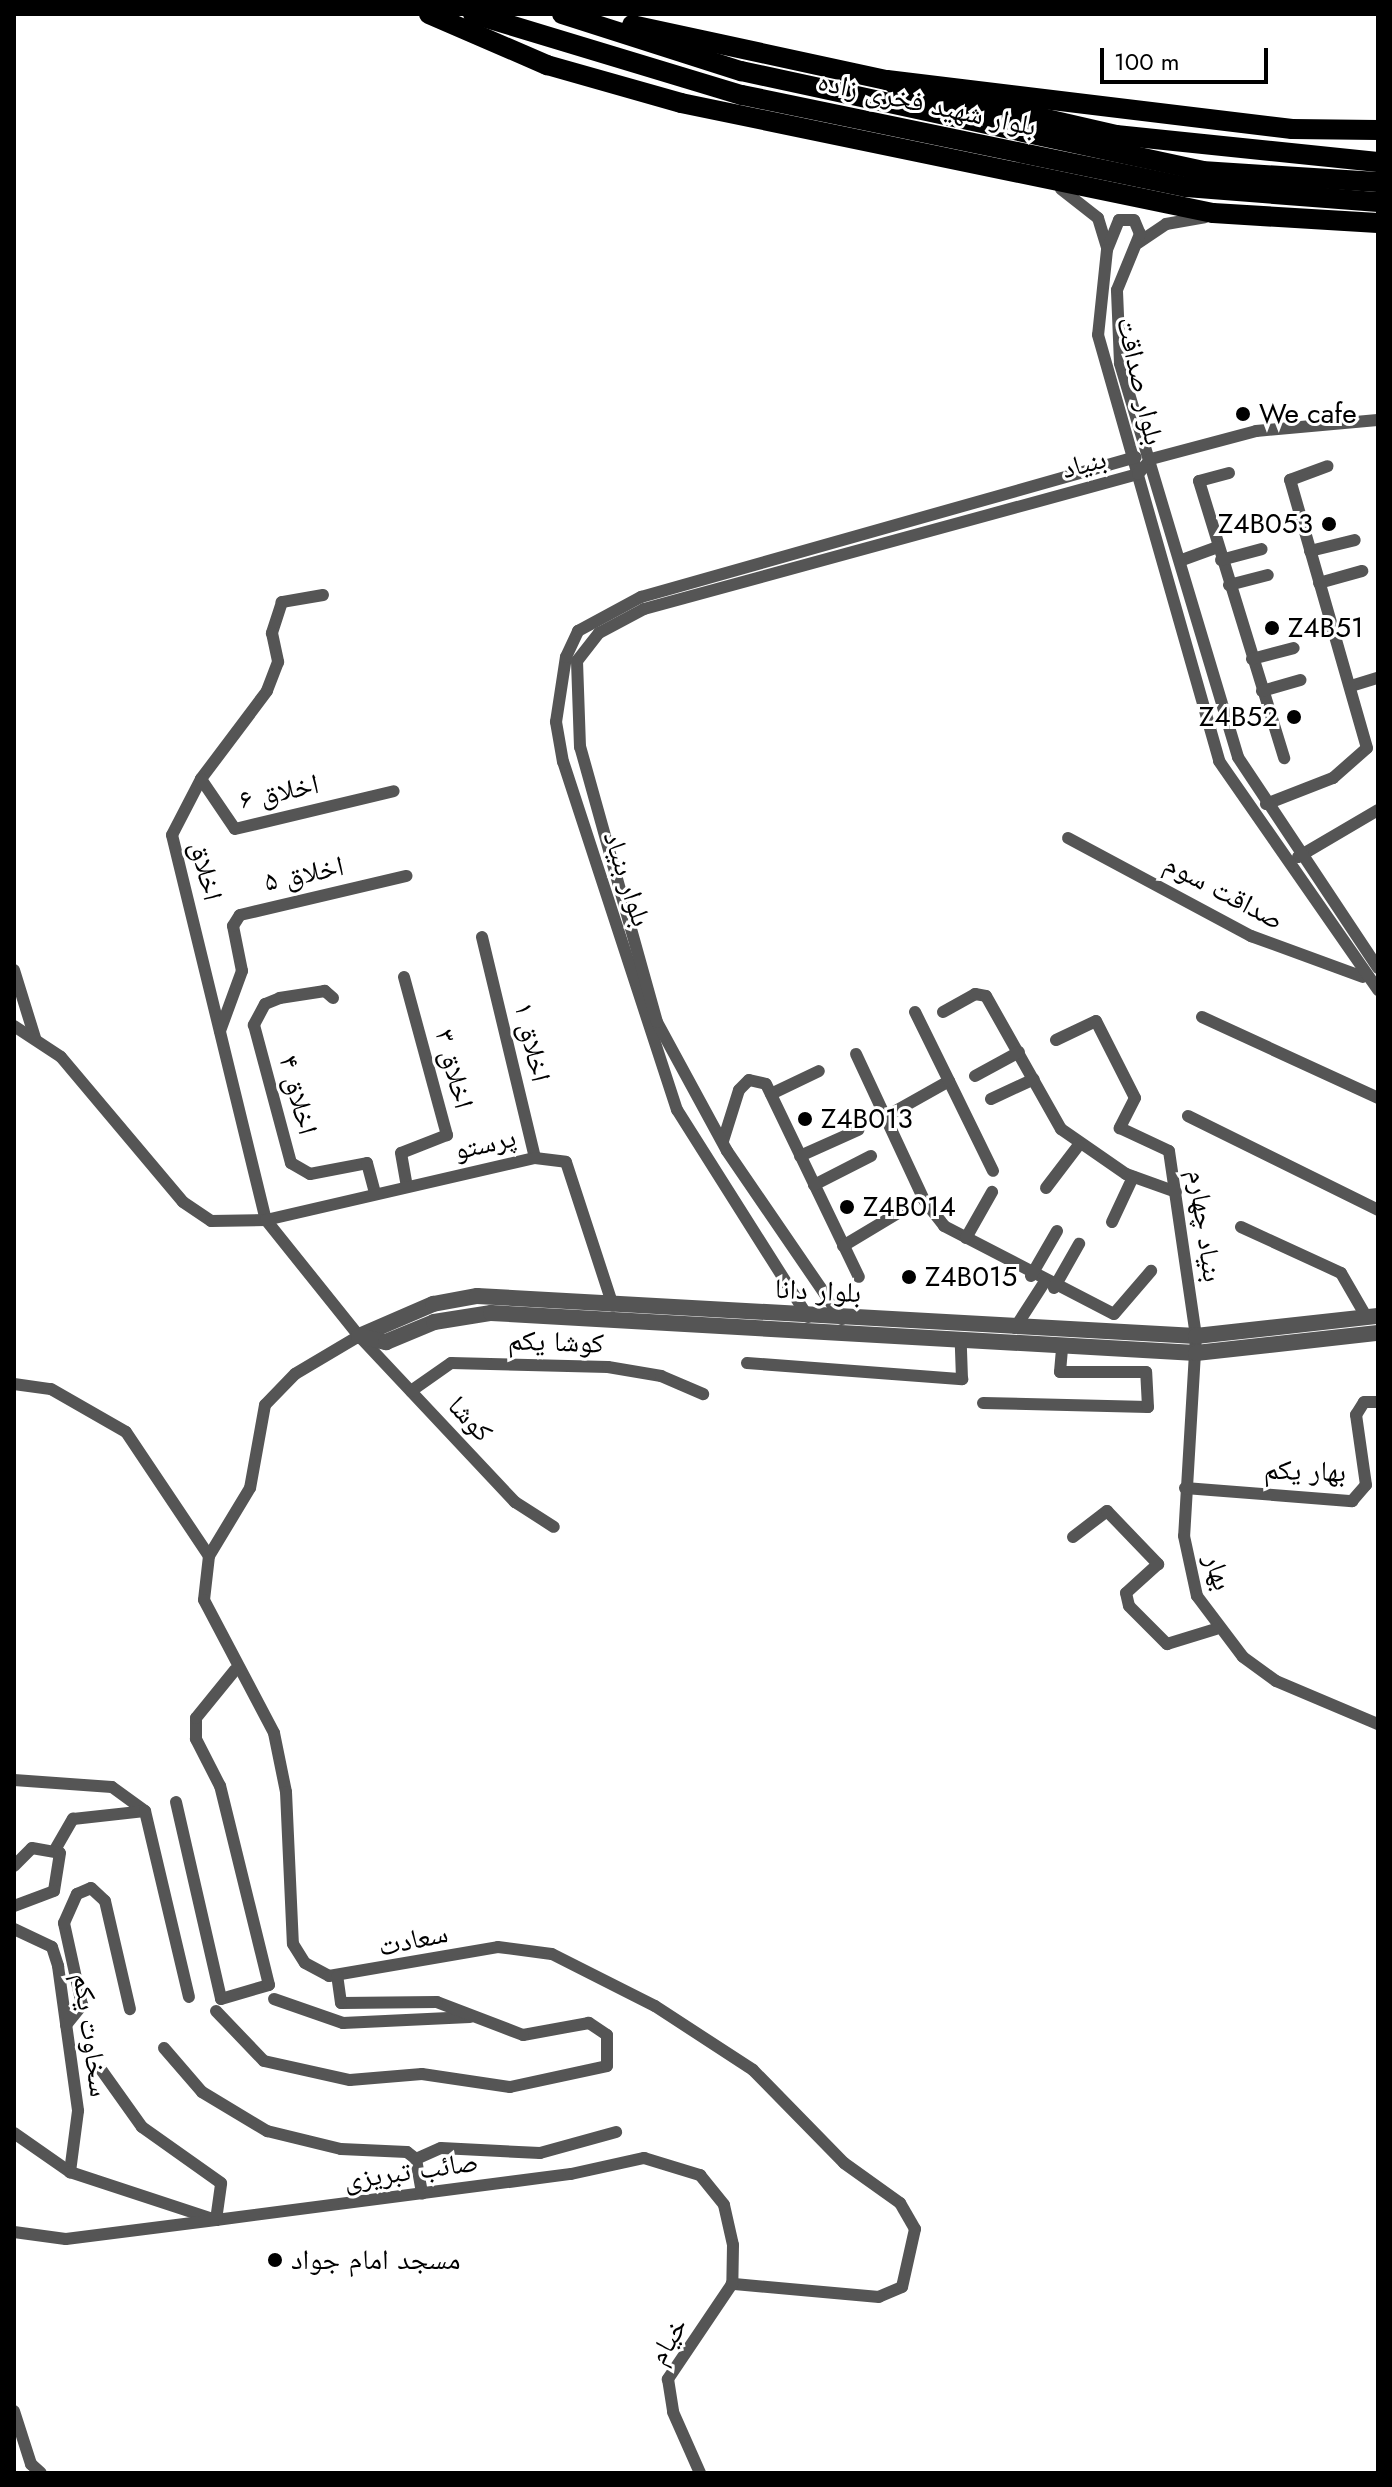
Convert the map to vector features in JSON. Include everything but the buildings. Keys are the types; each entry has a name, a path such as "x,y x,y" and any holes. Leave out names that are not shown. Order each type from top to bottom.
{"main road":[{"path":"429,14 547,65 681,103 1213,213 1378,223"},
{"name":"بلوار شهید فخری زاده","path":"473,14 742,95 1171,184 1264,198 1378,202"},
{"name":"بلوار شهید فخری زاده","path":"562,14 741,71 1202,171 1378,182"},
{"path":"579,14 887,80 1292,129 1378,130"},
{"path":"887,80 919,94 1116,135 1378,162"}],"street":[{"path":"1047,178 1093,211 1107,250"},
{"path":"1133,248 1166,224 1213,213"},
{"name":"بلوار صداقت","path":"1378,968 1304,853 1266,804 1238,757 1115,336 1117,290 1140,224 1127,218 1114,226 1107,250 1098,335 1219,761 1363,977 1378,990"},
{"path":"1131,456 1151,459 1256,431 1378,420"},
{"name":"بلوار بنیاد","path":"809,1323 677,1110 556,722 566,657 578,631 605,611 1131,456"},
{"name":"بنیاد","path":"799,567 1138,474 1151,459"},
{"path":"1266,804 1333,778 1363,755 1369,740 1319,583 1291,476 1328,466"},
{"path":"1229,473 1199,481 1284,758"},
{"path":"1310,551 1355,540"},
{"path":"1182,560 1262,549"},
{"name":"بلوار بنیاد","path":"799,567 644,609 599,633 577,661 580,747 657,1022 727,1151 843,1326"},
{"path":"1319,583 1362,571"},
{"path":"1229,585 1268,575"},
{"name":"اخلاق","path":"266,1220 172,835 201,779 267,691 278,662 272,633 282,602 323,595"},
{"path":"1252,659 1294,648"},
{"path":"1351,686 1378,678"},
{"path":"1262,691 1300,680"},
{"name":"اخلاق ۶","path":"201,779 235,829 394,791"},
{"path":"1288,862 1378,810"},
{"name":"صداقت سوم","path":"1068,838 1251,936 1363,977"},
{"name":"اخلاق ۵","path":"220,1031 242,971 233,926 240,915 406,876"},
{"name":"اخلاق ۱","path":"482,937 535,1158"},
{"path":"14,970 35,1038"},
{"name":"اخلاق ۳","path":"404,977 447,1135 401,1153 407,1186"},
{"name":"اخلاق ۴","path":"333,998 325,991 280,998 265,1004 254,1025 291,1163 310,1174 367,1163 375,1193"},
{"path":"943,1012 975,994 986,996 1034,1079 1078,1146 1133,1177 1176,1192"},
{"path":"915,1012 993,1171"},
{"path":"1202,1017 1378,1098"},
{"name":"بنیاد چهارم","path":"1056,1040 1092,1019 1100,1026 1135,1098 1120,1128 1169,1151 1196,1344"},
{"name":"پرستو","path":"14,1026 35,1038 88,1086 199,1214 227,1225 266,1220 535,1158 554,1157 575,1173 613,1306"},
{"path":"975,1076 1019,1052"},
{"path":"856,1054 924,1200 966,1238 1049,1286 1118,1314 1151,1271"},
{"path":"771,1094 819,1071"},
{"path":"727,1151 720,1135 739,1090 757,1078 771,1094 859,1277"},
{"path":"991,1099 1034,1079"},
{"path":"885,1117 949,1081"},
{"path":"1188,1116 1378,1210"},
{"path":"800,1156 858,1130"},
{"path":"1046,1188 1078,1146"},
{"path":"814,1185 871,1156"},
{"path":"1112,1222 1133,1177"},
{"path":"966,1238 992,1192"},
{"path":"843,1246 898,1213"},
{"path":"216,2011 264,2061 336,2078 422,2074 510,2087 583,2077 607,2066 607,2035 589,2023 523,2035 437,2002 341,2003 337,1976 305,1963 293,1944 287,1807 274,1733 235,1670 204,1600 209,1556 250,1488 257,1428 274,1391 359,1336 266,1220"},
{"path":"1241,1227 1341,1273 1372,1317"},
{"path":"1031,1276 1057,1231"},
{"path":"1015,1328 1079,1244"},
{"name":"بلوار دانا","path":"359,1336 433,1304 477,1296 843,1326 961,1344 1062,1349 1378,1333"},
{"name":"بلوار دانا","path":"359,1336 386,1342 443,1320 491,1313 809,1323"},
{"name":"بلوار دانا","path":"843,1326 1015,1328 1196,1344 1372,1317"},
{"name":"کوشا","path":"359,1336 515,1502 554,1527"},
{"path":"747,1363 962,1379 961,1344"},
{"name":"بهار","path":"1196,1344 1185,1488 1187,1567 1216,1629 1276,1681 1378,1724"},
{"path":"983,1403 1148,1407 1146,1372 1060,1372 1062,1349"},
{"name":"کوشا یکم","path":"411,1391 451,1363 608,1367 661,1376 703,1394"},
{"path":"14,1384 51,1389 126,1432 209,1556"},
{"name":"بهار یکم","path":"1185,1488 1352,1501 1366,1485 1356,1415 1364,1402 1378,1402"},
{"path":"1073,1537 1107,1511 1158,1564 1126,1593 1129,1606 1167,1644 1216,1629"},
{"path":"176,1802 221,1999 269,1985 220,1786 196,1739 196,1718 235,1670"},
{"path":"14,1780 112,1787 145,1811 189,1997"},
{"path":"14,1906 54,1891 62,1870 56,1848 73,1819 145,1811"},
{"path":"14,1866 32,1848 56,1848"},
{"path":"66,2025 82,2005 64,1923 77,1894 91,1888 105,1901 130,2009"},
{"name":"سخاوت یکم","path":"14,1929 52,1947 78,2111 70,2172"},
{"name":"سعادت","path":"337,1976 498,1947 552,1954 655,2006 753,2070 844,2163 900,2203 915,2229 902,2287 879,2297 732,2284"},
{"path":"274,1999 343,2023 471,2017"},
{"path":"164,2048 202,2092 267,2131 341,2149 407,2152 416,2159 422,2193"},
{"path":"14,2232 66,2239 216,2220 221,2183 142,2127 102,2071"},
{"path":"416,2159 441,2148 540,2153 616,2132"},
{"name":"صائب تبریزی","path":"17,2133 70,2172 216,2220 422,2193 644,2158 667,2161 700,2175 724,2205 732,2284"},
{"name":"خیام","path":"700,2473 673,2412 668,2379 732,2284"},
{"path":"14,2411 31,2464 41,2473"}],"place":[{"name":"We cafe","path":"1243,414"},
{"name":"Z4B053","path":"1329,524"},
{"name":"Z4B51","path":"1272,628"},
{"name":"Z4B52","path":"1294,717"},
{"name":"Z4B013","path":"805,1119"},
{"name":"Z4B014","path":"847,1207"},
{"name":"Z4B015","path":"909,1277"},
{"name":"مسجد امام جواد","path":"275,2260"}]}
